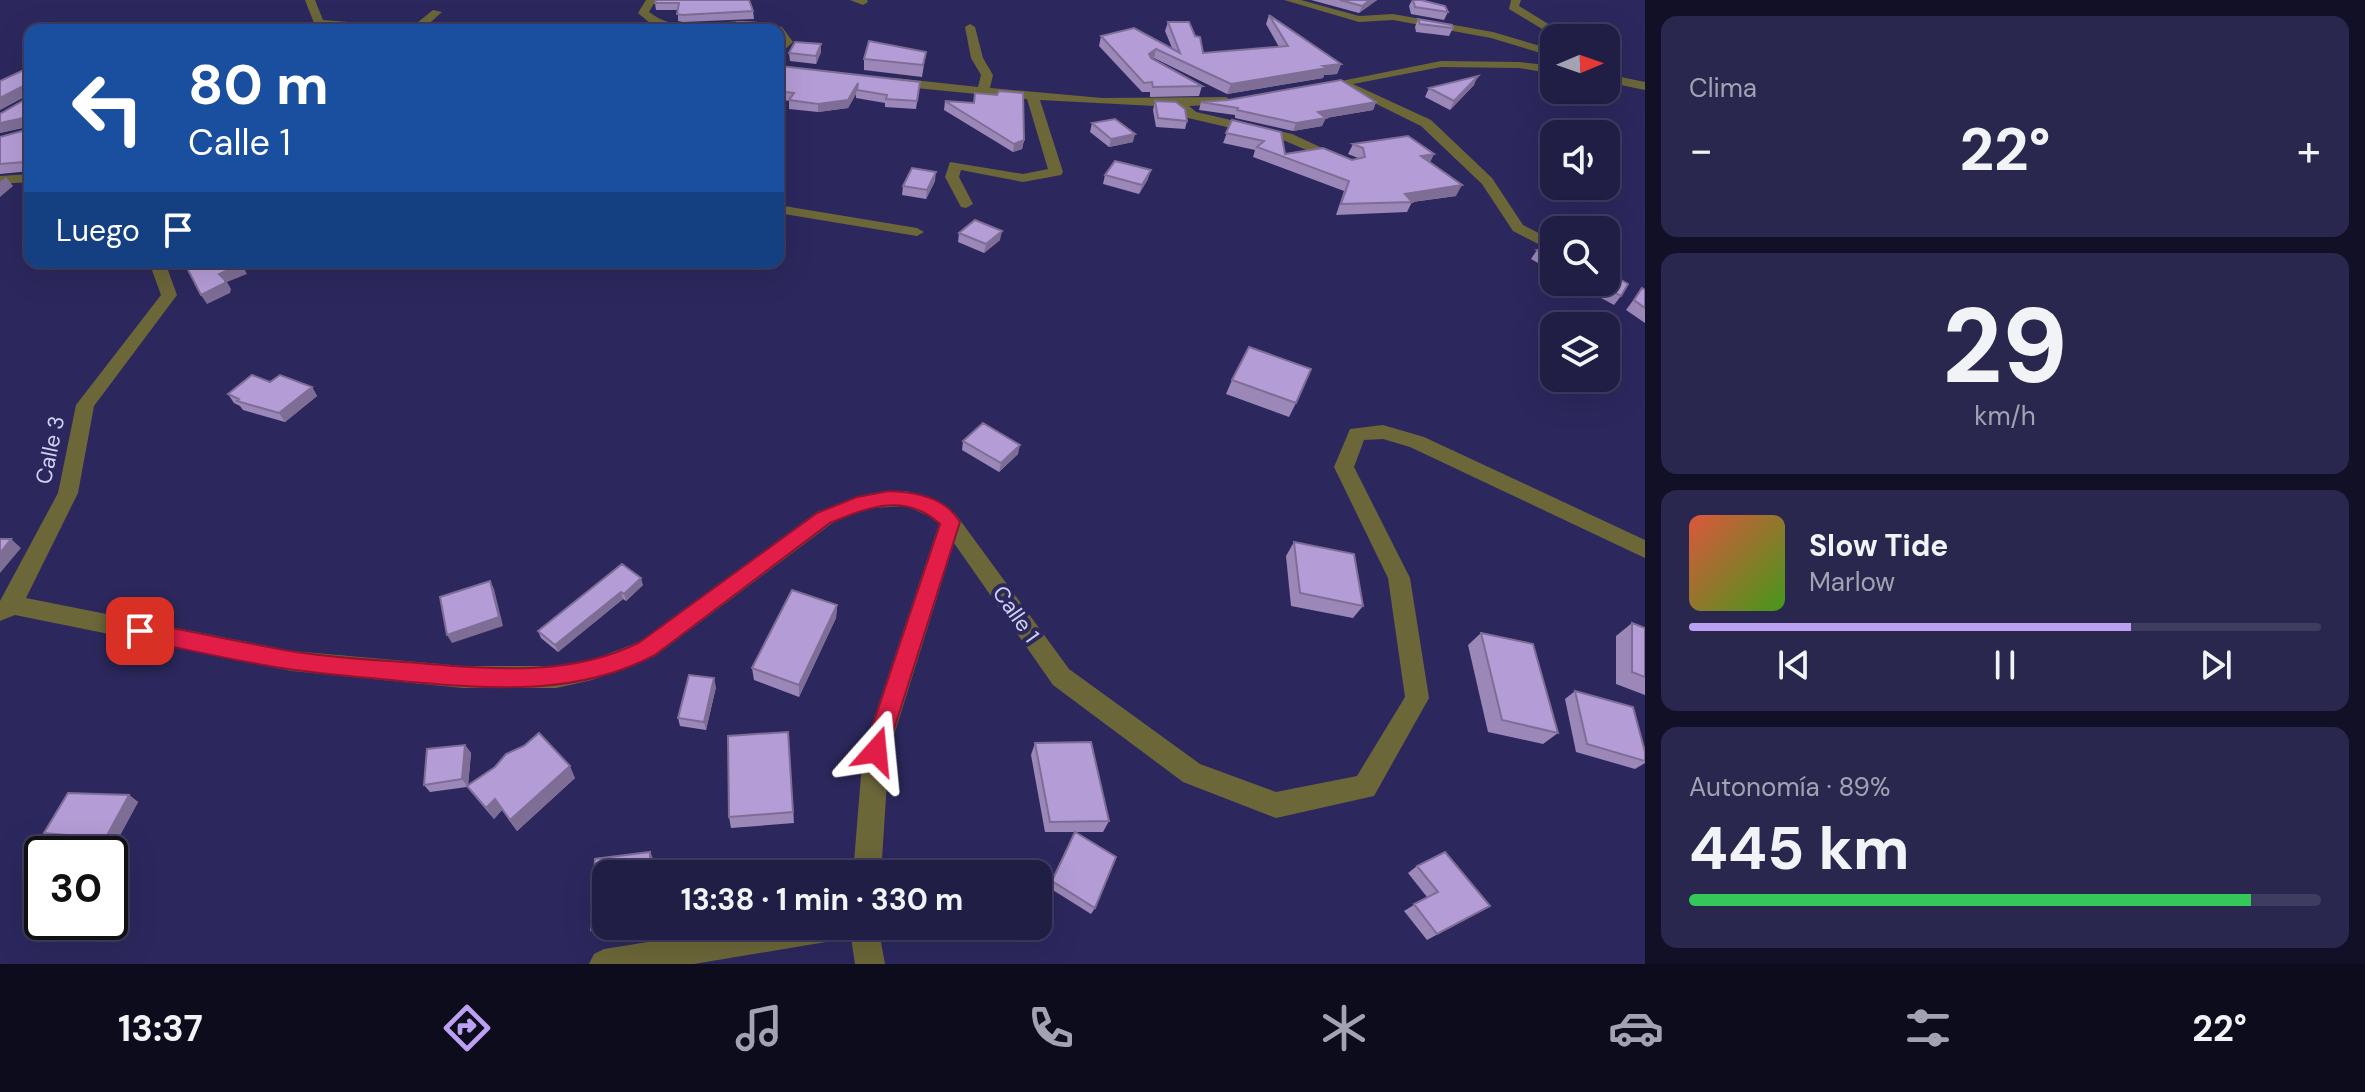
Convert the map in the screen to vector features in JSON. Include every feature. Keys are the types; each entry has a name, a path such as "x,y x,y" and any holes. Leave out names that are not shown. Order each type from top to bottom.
{"street":[{"path":"310,0 319,23 332,24"},
{"path":"651,0 643,13 655,24"},
{"path":"1289,0 1359,19 1390,13 1493,35 1540,50"},
{"path":"1516,0 1513,7 1542,24"},
{"path":"420,24 437,12"},
{"path":"970,27 977,58 987,75 983,91"},
{"path":"1298,90 1441,64 1540,69"},
{"path":"1620,80 1645,86"},
{"path":"883,81 1032,96 1178,104 1240,99"},
{"path":"1342,83 1426,123 1487,181 1518,228 1540,240"},
{"path":"1195,85 1225,101"},
{"path":"966,204 952,177 955,165 1023,178 1056,172 1032,96"},
{"path":"1178,104 1192,115 1287,137 1352,164"},
{"path":"0,180 24,178"},
{"path":"784,210 917,232"},
{"name":"Calle 3","path":"6,609 68,493 85,405 169,295 159,268"},
{"name":"Calle 1","path":"6,609 292,661 463,677 556,677 592,670 647,649 824,518 840,510 889,498 912,499 933,506 950,522 1061,677 1192,773 1276,805 1365,787 1417,698 1399,578 1344,467 1357,434 1383,432 1417,442 1645,550"},
{"path":"868,860 876,751 950,522"},
{"path":"604,964 752,940"},
{"path":"866,940 870,964"}],"building":[{"path":"656,0 749,0 753,11 682,15 677,14 679,3 655,3"},
{"path":"1340,0 1370,0 1362,6"},
{"path":"1413,0 1445,6 1448,12 1415,7"},
{"path":"1269,15 1341,64 1231,84 1156,49 1149,54 1151,58 1202,86 1153,87 1152,82 1144,83 1101,36 1134,28 1180,53 1168,22 1189,22 1195,36 1200,37 1203,53 1288,46"},
{"path":"1418,19 1452,25 1453,28 1420,24"},
{"path":"869,41 926,52 923,65 864,59"},
{"path":"795,42 821,44 816,56 789,53"},
{"path":"784,66 920,82 917,101 886,99 887,95 857,90 858,83 848,100 818,104 789,100 794,93 784,92"},
{"path":"24,70 24,86 0,98 0,81"},
{"path":"1478,76 1454,101 1429,88"},
{"path":"1341,80 1376,102 1318,112 1326,118 1296,123 1201,102 1228,100"},
{"path":"999,91 1023,93 1024,140 1014,144 945,101 974,103 975,93 997,95"},
{"path":"24,100 24,118 0,123 0,114"},
{"path":"1155,101 1176,102 1185,109 1187,121 1158,118"},
{"path":"1115,119 1135,134 1111,139 1092,123"},
{"path":"1232,120 1281,132 1285,154 1323,148 1352,160 1365,157 1363,148 1353,144 1408,136 1434,154 1421,156 1462,185 1405,194 1412,202 1341,204 1349,181 1257,147 1264,141 1226,133"},
{"path":"24,131 24,162 0,164 0,137"},
{"path":"1115,161 1151,170 1142,185 1105,175"},
{"path":"912,168 936,172 927,190 903,186"},
{"path":"975,220 1002,231 986,244 959,233"},
{"path":"187,268 233,268 219,274 225,283 201,295"},
{"path":"1620,279 1628,284 1620,295"},
{"path":"1642,288 1645,290 1645,308 1634,300"},
{"path":"1249,347 1311,369 1296,403 1232,380"},
{"path":"252,375 270,382 280,375 312,387 279,413 237,401 239,399 228,394"},
{"path":"983,423 1020,445 1001,463 963,441"},
{"path":"0,539 11,539 0,553"},
{"path":"1294,542 1354,554 1363,606 1300,593"},
{"path":"622,564 641,578 624,594 621,592 555,645 538,631"},
{"path":"490,581 499,617 447,635 440,597"},
{"path":"792,590 837,605 799,685 752,668"},
{"path":"1632,623 1645,628 1645,677 1632,672"},
{"path":"1481,633 1533,644 1558,733 1502,720"},
{"path":"689,675 714,678 704,722 678,718"},
{"path":"1575,691 1633,707 1645,761 1587,744"},
{"path":"788,732 793,812 729,817 728,736"},
{"path":"539,733 570,766 510,820 495,799 486,808 467,786 495,767 506,754 524,746"},
{"path":"1091,742 1109,821 1050,822 1035,743"},
{"path":"465,745 462,779 424,785 427,749"},
{"path":"68,793 129,795 107,836 44,833"},
{"path":"1075,832 1116,857 1095,908 1052,881"},
{"path":"650,852 650,860 595,859"},
{"path":"1445,852 1490,906 1437,934 1414,904 1438,892 1417,866"}],"route":[{"path":"140,631 292,661 348,667 463,677 536,679 574,674 630,658 647,649 824,518 857,504 889,498 912,499 933,506 950,522 876,751"}]}
